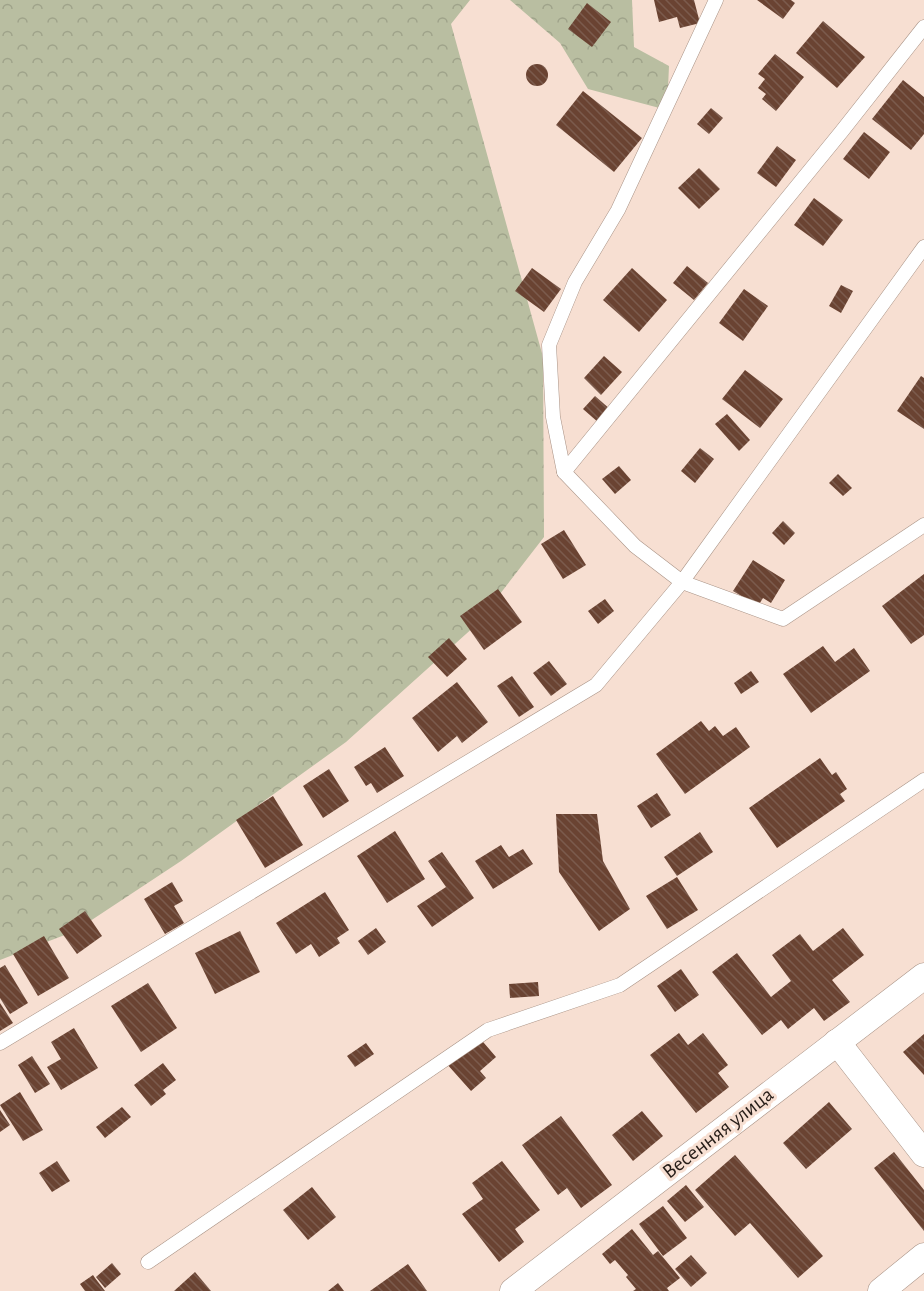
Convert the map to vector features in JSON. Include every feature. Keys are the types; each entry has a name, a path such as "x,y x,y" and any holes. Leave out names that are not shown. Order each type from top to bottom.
{"street":[{"name":"Весенняя улица","path":"513,1291 924,976"},
{"path":"837,1042 924,1154"},
{"path":"881,1291 924,1256"}],"lane":[{"path":"716,0 618,210 575,282 549,345 554,417 564,472 635,546 682,582 783,619 924,525"},
{"path":"564,472 924,27"},
{"path":"0,1043 596,684 682,582 924,247"},
{"path":"148,1262 488,1030 620,985 924,780"}],"green space":[{"path":"0,0 470,0 451,24 543,357 544,537 476,625 346,742 181,861 75,931 0,960"},
{"path":"510,0 632,0 634,47 669,66 667,110 588,89 560,43"}],"building":[{"path":"654,0 694,0 700,23 680,28 677,17 659,22"},
{"path":"757,0 791,0 795,3 783,19"},
{"path":"587,3 611,22 592,47 568,29"},
{"path":"823,21 865,57 837,88 796,53"},
{"path":"775,54 804,77 776,111 762,99 766,94 758,88 765,79 758,74"},
{"path":"537,64 547,71 548,75 541,85 537,86 527,79 526,75 533,65"},
{"path":"903,80 924,97 924,134 911,150 872,119"},
{"path":"583,91 642,138 614,172 556,125"},
{"path":"711,108 723,118 709,134 697,124"},
{"path":"864,132 890,152 869,179 843,159"},
{"path":"777,146 796,160 776,187 757,173"},
{"path":"699,168 720,189 699,209 678,188"},
{"path":"814,198 843,220 823,246 794,225"},
{"path":"687,266 708,283 694,300 673,283"},
{"path":"532,268 561,289 544,312 515,291"},
{"path":"632,268 667,300 639,332 603,300"},
{"path":"841,285 853,291 841,313 829,306"},
{"path":"744,289 768,306 743,341 719,323"},
{"path":"604,356 622,372 601,395 584,378"},
{"path":"745,370 783,399 760,428 722,399"},
{"path":"921,376 924,378 924,429 897,411"},
{"path":"595,396 611,410 599,423 583,409"},
{"path":"727,414 750,440 739,451 715,424"},
{"path":"700,448 714,459 695,483 681,471"},
{"path":"619,466 631,480 615,494 602,479"},
{"path":"838,474 852,488 843,496 829,483"},
{"path":"783,521 795,533 784,545 772,533"},
{"path":"564,530 586,565 563,579 541,544"},
{"path":"753,560 785,580 771,603 763,598 758,606 733,591"},
{"path":"924,574 924,635 911,644 882,606"},
{"path":"498,589 522,622 484,650 460,616"},
{"path":"605,599 614,611 598,624 588,611"},
{"path":"449,638 467,659 447,677 428,657"},
{"path":"823,646 835,662 854,648 870,671 811,713 783,674"},
{"path":"549,661 567,684 551,696 533,673"},
{"path":"751,671 759,682 741,694 734,683"},
{"path":"512,676 534,707 519,717 497,686"},
{"path":"457,682 488,722 462,743 457,736 438,752 412,718"},
{"path":"701,721 709,731 715,726 723,736 736,727 750,747 685,794 656,754"},
{"path":"385,747 404,776 377,793 371,783 366,786 354,767"},
{"path":"820,758 832,775 836,772 847,789 840,794 845,801 777,848 749,808"},
{"path":"329,769 349,801 323,818 303,786"},
{"path":"657,793 671,815 651,828 637,806"},
{"path":"273,796 303,845 265,868 236,820"},
{"path":"556,814 597,814 603,861 630,909 599,931 559,872"},
{"path":"395,831 425,879 387,903 357,856"},
{"path":"700,832 713,852 677,876 664,857"},
{"path":"501,845 509,857 523,849 533,864 493,889 475,861"},
{"path":"442,852 474,898 432,927 417,906 446,887 428,861"},
{"path":"677,877 698,910 667,929 646,896"},
{"path":"172,882 183,901 174,906 184,923 165,934 144,899"},
{"path":"325,892 349,930 337,938 340,943 319,957 311,944 296,954 276,923"},
{"path":"85,911 102,936 77,954 59,929"},
{"path":"376,928 386,942 368,955 358,941"},
{"path":"843,928 864,955 832,980 850,1002 824,1021 814,1008 788,1029 781,1020 762,1035 712,972 737,953 771,997 791,981 772,955 800,934 813,951"},
{"path":"240,931 260,972 215,994 195,953"},
{"path":"44,936 69,978 38,996 13,954"},
{"path":"5,965 28,1003 10,1014 0,998 0,968"},
{"path":"681,969 699,995 675,1012 657,986"},
{"path":"538,982 539,996 510,998 509,984"},
{"path":"148,983 177,1028 141,1052 111,1006"},
{"path":"0,1003 13,1023 0,1031"},
{"path":"74,1028 98,1068 61,1090 47,1067 61,1059 51,1042"},
{"path":"679,1033 688,1045 703,1033 728,1065 718,1073 729,1087 696,1113 650,1055"},
{"path":"924,1034 924,1075 903,1052"},
{"path":"478,1036 496,1057 480,1071 486,1078 471,1091 446,1063"},
{"path":"366,1043 374,1054 355,1067 347,1056"},
{"path":"32,1056 50,1084 35,1093 18,1065"},
{"path":"163,1063 176,1080 163,1090 166,1094 151,1106 134,1085"},
{"path":"20,1092 43,1130 23,1141 0,1105"},
{"path":"829,1102 852,1129 806,1169 783,1143"},
{"path":"122,1107 131,1117 105,1138 96,1127"},
{"path":"0,1110 10,1125 0,1132"},
{"path":"642,1111 663,1136 633,1161 612,1135"},
{"path":"561,1116 612,1185 581,1208 567,1188 558,1195 522,1145"},
{"path":"894,1152 924,1190 924,1231 874,1168"},
{"path":"735,1155 823,1256 798,1278 750,1223 735,1236 695,1190"},
{"path":"57,1161 70,1181 52,1192 39,1173"},
{"path":"502,1161 540,1210 515,1229 524,1242 499,1262 462,1214 483,1199 472,1183"},
{"path":"686,1185 704,1207 685,1222 667,1201"},
{"path":"312,1187 336,1217 308,1240 283,1210"},
{"path":"663,1206 687,1238 663,1256 639,1224"},
{"path":"632,1229 653,1255 658,1251 680,1278 667,1288 669,1291 633,1291 636,1289 626,1277 628,1275 615,1260 610,1264 602,1254"},
{"path":"691,1255 707,1273 691,1287 675,1269"},
{"path":"112,1263 121,1274 105,1288 96,1277"},
{"path":"408,1264 427,1291 370,1291"},
{"path":"195,1272 211,1291 174,1291"},
{"path":"93,1275 105,1291 85,1291 80,1284"},
{"path":"338,1283 344,1291 328,1291"}]}
